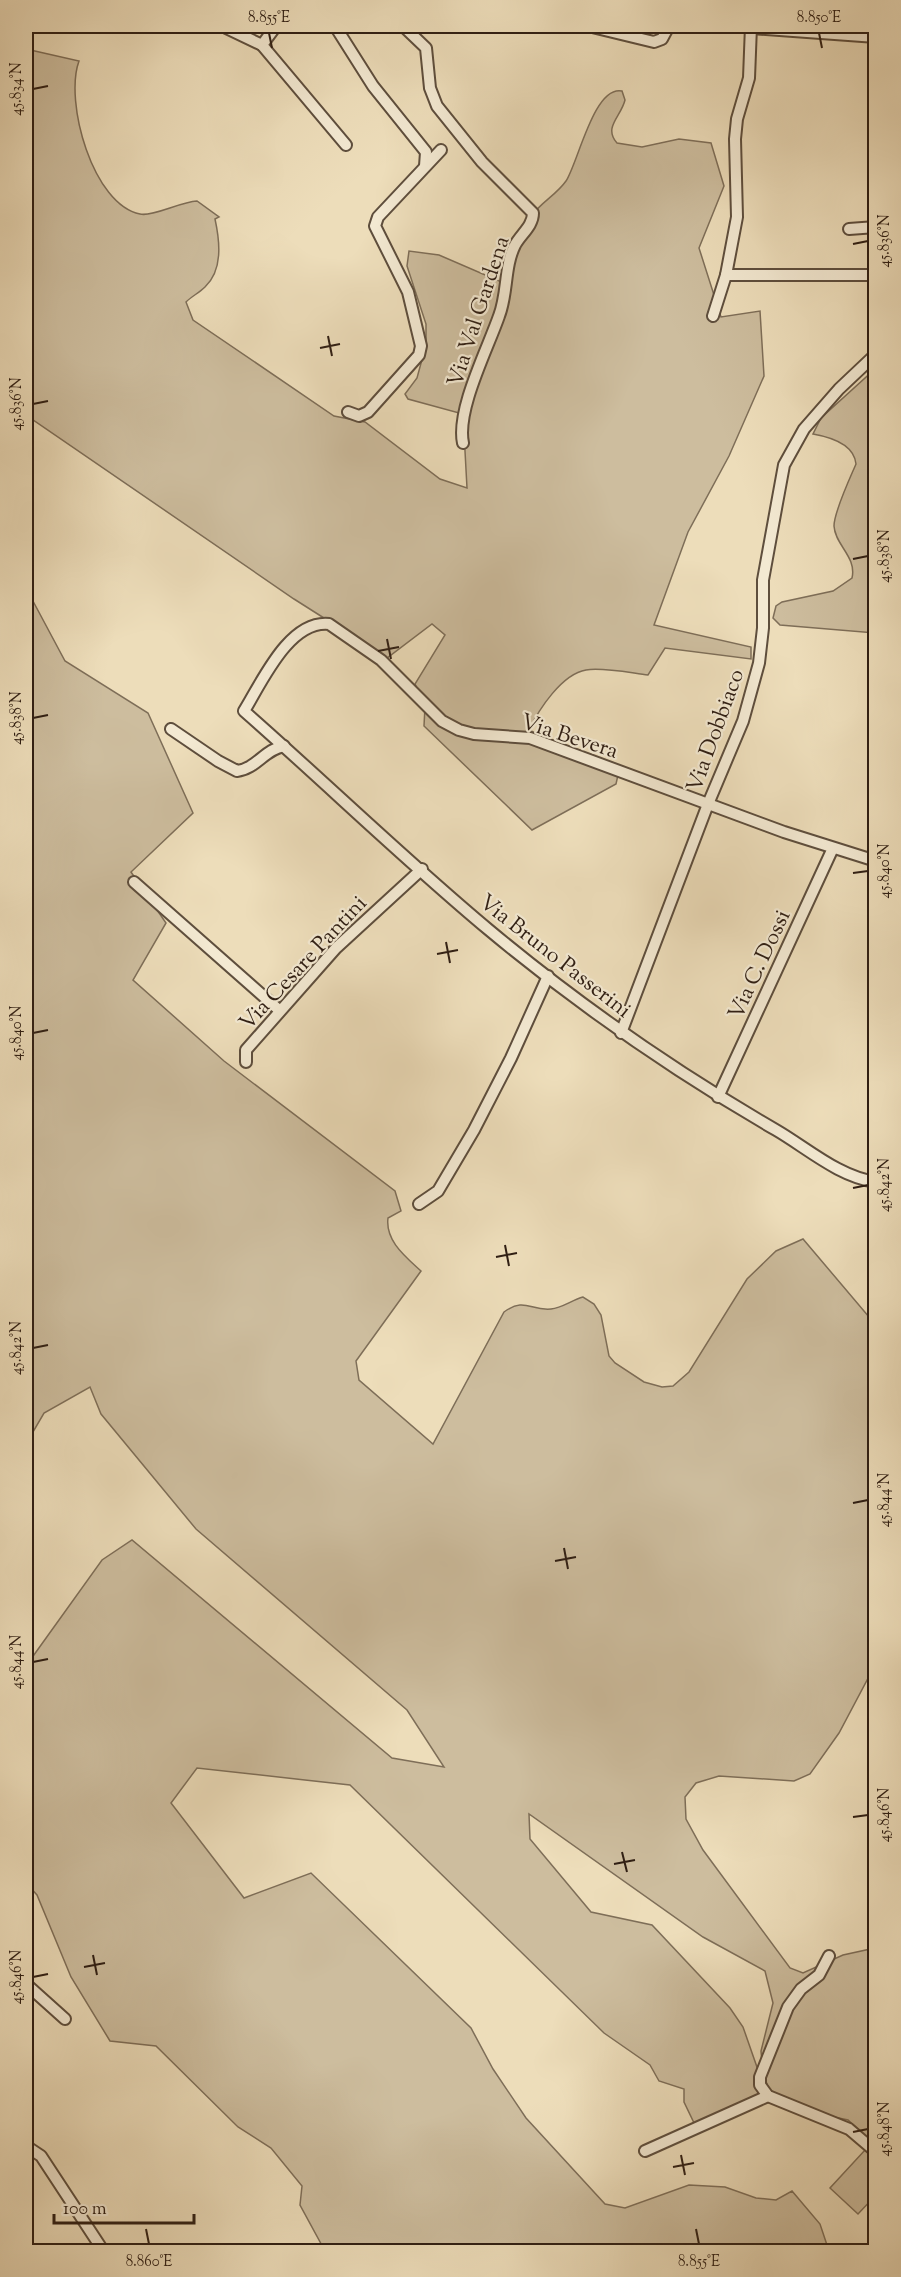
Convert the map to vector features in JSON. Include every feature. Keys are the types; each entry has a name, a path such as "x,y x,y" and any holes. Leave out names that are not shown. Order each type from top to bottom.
{"street":[{"path":"222,26 262,45 346,145"},
{"path":"262,45 276,26"},
{"path":"335,26 373,86 426,152 427,161 424,168"},
{"name":"Via Val Gardena","path":"403,26 426,48 430,88 438,106 482,162 532,213 532,221 515,245 499,316 474,381 461,432 463,443"},
{"path":"588,26 654,42 663,39 669,26"},
{"path":"713,316 726,275 737,217 737,119 749,78 751,27 797,28 876,37"},
{"path":"348,412 359,416 368,412 419,355 421,346 408,292 375,226 378,218 441,150"},
{"path":"849,229 876,227"},
{"path":"726,275 876,275"},
{"name":"Via Dobbiaco","path":"621,1032 708,804 743,721 759,663 763,628 763,580 784,465 804,429 838,389 876,354"},
{"name":"Via Bevera","path":"244,711 268,671 293,637 308,628 329,624 381,660 442,721 459,730 474,734 530,738 708,804"},
{"name":"Via Bruno Passerini","path":"244,711 488,929 621,1032 718,1097 837,1168 861,1180 876,1182"},
{"path":"171,729 237,771 251,766 272,748 284,746"},
{"path":"708,804 876,861"},
{"name":"Via C. Dossi","path":"718,1097 833,848"},
{"name":"Via Cesare Pantini","path":"246,1062 246,1050 279,1010 336,948 422,869"},
{"path":"134,882 279,1010"},
{"path":"419,1204 438,1191 474,1130 511,1058 548,976"},
{"path":"830,1956 819,1975 801,1989 788,2007 760,2077 760,2085 768,2096 849,2129 876,2152"},
{"path":"26,1984 65,2019"},
{"path":"645,2151 768,2096"},
{"path":"26,2146 40,2156 104,2252"}],"shaded area":[{"path":"26,49 79,61 75,79 76,101 79,125 86,150 96,172 109,192 123,207 145,214 197,201 219,217 215,219 219,255 215,272 205,287 186,302 193,320 334,416 365,422 440,479 467,488 463,414 408,399 405,394 417,378 426,345 426,324 407,266 409,251 439,255 506,284 528,222 566,181 595,112 612,92 622,91 625,100 612,127 613,137 617,143 642,147 679,139 711,143 724,186 699,248 721,317 760,311 764,376 729,456 688,532 654,625 751,647 751,659 665,648 648,675 593,669 568,678 545,703 529,730 614,770 618,775 616,784 532,830 424,726 425,707 415,684 445,635 432,624 387,658 294,599 26,415"},
{"path":"875,369 875,633 780,625 773,618 776,606 782,602 833,591 852,578 853,571 849,557 835,533 834,526 839,504 856,464 851,451 846,447 827,437 813,434 821,418"},
{"path":"26,588 65,661 148,713 193,813 131,872 166,923 133,980 224,1061 395,1191 401,1211 388,1218 390,1234 398,1248 421,1271 356,1361 359,1380 433,1444 504,1312 517,1305 544,1309 555,1308 583,1297 594,1304 601,1315 609,1356 615,1363 644,1382 662,1387 673,1386 689,1372 747,1279 776,1251 803,1239 875,1324 875,1665 839,1733 810,1774 794,1781 719,1776 696,1783 685,1797 686,1819 703,1850 790,1968 803,1973 843,1955 875,1948 875,2145 848,2120 786,2107 772,2098 763,2073 761,2051 773,2003 765,1971 703,1937 529,1814 530,1839 591,1912 652,1925 730,2008 743,2027 758,2070 762,2095 696,2127 684,2102 684,2089 659,2081 650,2065 604,2033 350,1785 197,1768 171,1803 244,1898 311,1873 471,2028 493,2069 526,2118 605,2204 625,2208 689,2185 725,2187 756,2198 776,2200 792,2191 820,2224 829,2251 325,2251 300,2205 302,2186 271,2148 238,2127 156,2046 110,2041 71,1977 37,1895 26,1883 26,1643 31,1659 102,1560 132,1540 392,1758 444,1767 407,1710 196,1529 101,1414 90,1387 44,1413 26,1444"},
{"path":"865,2150 875,2160 875,2196 858,2214 830,2188"}]}
